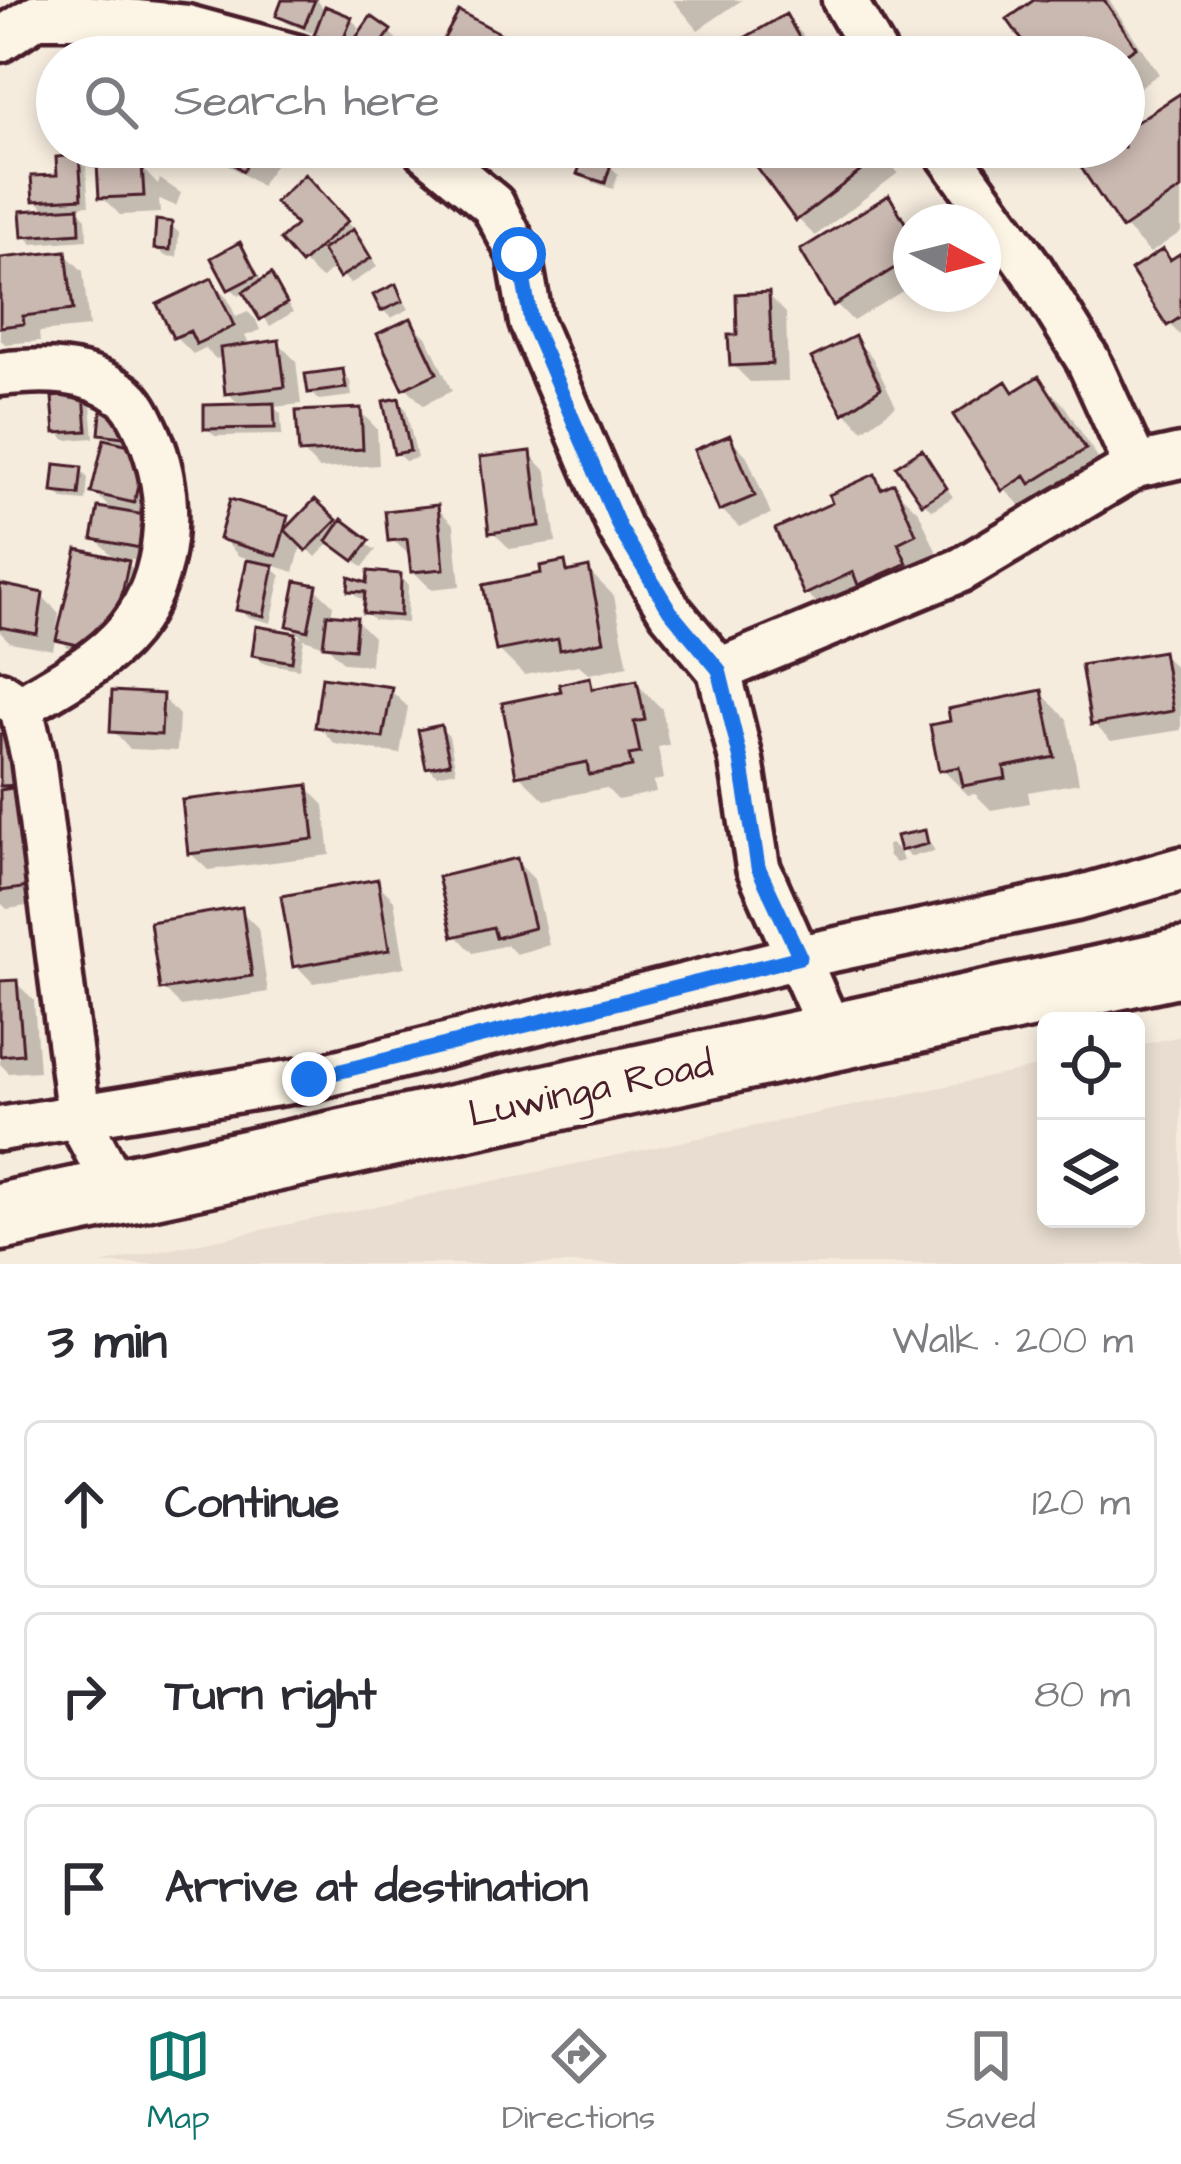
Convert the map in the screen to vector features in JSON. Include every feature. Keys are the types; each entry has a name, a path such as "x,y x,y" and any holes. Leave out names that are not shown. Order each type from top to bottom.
{"highway":[{"name":"Luwinga Road","path":"0,1217 1181,962"}],"street":[{"path":"844,0 865,36"},
{"path":"0,40 37,16 187,27 220,36"},
{"path":"448,168 493,205 519,254 531,322 620,529 670,611 719,670 741,760 758,867 833,1037"},
{"path":"958,168 1032,270 1088,360 1136,466"},
{"path":"0,374 46,369 95,379 128,398 160,462 167,509 158,569 138,617 108,652 11,700 33,758 79,1119 118,1192"},
{"path":"719,670 961,570 1136,466 1181,456"},
{"path":"0,1129 309,1079 800,957 1075,899 1181,869"}],"shaded area":[{"path":"1181,1036 1181,1264 100,1264 1037,1067 1037,1228 1145,1228 1145,1044"}],"building":[{"path":"282,0 315,0 304,27 276,16"},
{"path":"1034,0 1104,0 1129,36 1019,36 1007,19"},
{"path":"325,6 352,17 345,36 314,35"},
{"path":"459,11 505,36 445,36"},
{"path":"786,14 798,36 748,36"},
{"path":"371,16 391,30 387,36 357,36"},
{"path":"1181,93 1181,189 1122,229 1081,168 1145,168 1145,116"},
{"path":"57,168 80,168 82,198 33,201 31,176 57,175"},
{"path":"97,168 142,168 144,196 99,198"},
{"path":"579,168 610,168 605,183 577,174"},
{"path":"757,168 865,168 796,221"},
{"path":"305,174 348,221 301,264 280,240 296,225 275,202"},
{"path":"889,195 894,204 893,269 833,306 800,250"},
{"path":"79,207 80,233 22,237 20,211"},
{"path":"156,220 172,222 170,250 154,249"},
{"path":"353,229 371,258 339,278 322,250"},
{"path":"240,242 257,275 228,290 211,258"},
{"path":"1163,249 1170,260 1181,253 1181,317 1167,326 1131,270"},
{"path":"66,251 73,310 23,316 24,324 0,327 0,258"},
{"path":"271,274 287,303 260,320 243,292"},
{"path":"212,278 234,326 196,344 190,331 173,338 157,304"},
{"path":"396,284 403,301 381,311 373,295"},
{"path":"769,292 772,364 730,366 728,335 737,335 736,294"},
{"path":"411,318 437,373 403,389 377,334"},
{"path":"855,336 881,388 843,414 811,358"},
{"path":"279,340 285,387 225,394 220,348"},
{"path":"343,369 346,388 308,393 305,374"},
{"path":"1039,376 1086,449 1030,484 1025,476 1002,491 953,415 1006,381 1013,392"},
{"path":"84,394 87,431 55,433 52,397"},
{"path":"399,398 410,451 394,454 383,401"},
{"path":"102,402 127,403 124,437 99,434"},
{"path":"274,403 275,428 204,429 204,405"},
{"path":"361,408 363,449 299,453 296,411"},
{"path":"730,435 755,496 719,511 694,450"},
{"path":"104,439 146,449 134,503 91,493"},
{"path":"922,449 947,488 922,504 896,466"},
{"path":"531,451 540,526 489,533 480,457"},
{"path":"55,464 82,467 79,495 52,492"},
{"path":"875,474 881,489 894,483 916,534 898,543 907,563 858,585 853,572 804,595 775,529 832,503 829,495"},
{"path":"230,499 288,516 277,556 219,539"},
{"path":"315,499 337,520 306,551 285,530"},
{"path":"438,505 444,569 411,572 407,539 388,541 385,511"},
{"path":"98,507 162,518 156,551 92,539"},
{"path":"342,519 370,540 354,561 327,541"},
{"path":"77,549 129,561 109,652 56,640"},
{"path":"247,560 274,565 264,616 236,610"},
{"path":"565,561 567,572 589,567 604,641 560,650 558,639 496,651 483,585 541,573 540,566"},
{"path":"368,571 401,574 400,616 363,613 365,592 348,591 349,577 367,583"},
{"path":"296,581 317,585 308,631 287,626"},
{"path":"0,584 43,593 37,634 0,627"},
{"path":"327,614 357,617 354,649 323,646"},
{"path":"256,626 296,633 292,662 252,655"},
{"path":"1163,651 1173,711 1091,725 1081,665"},
{"path":"322,677 392,687 383,738 315,727"},
{"path":"590,677 592,689 637,680 645,720 634,722 640,753 629,755 632,767 589,775 587,762 516,776 502,703 561,691 559,684"},
{"path":"1042,690 1055,757 1004,767 1006,778 963,786 959,767 939,771 930,725 950,721 948,709"},
{"path":"112,691 163,694 161,735 110,732"},
{"path":"441,725 450,763 426,768 418,730"},
{"path":"15,733 20,785 0,786 0,734"},
{"path":"31,785 45,885 0,891 0,790"},
{"path":"308,785 314,839 188,854 182,800"},
{"path":"925,830 928,844 900,851 896,836"},
{"path":"517,858 534,928 496,938 493,927 453,937 438,877"},
{"path":"378,879 389,950 293,967 281,896"},
{"path":"242,907 252,976 160,990 150,922"},
{"path":"17,980 23,1054 0,1056 0,981"}],"route":[{"path":"309,1079 800,957 758,867 741,760 719,670 670,611 620,529 531,322 519,254"}]}
